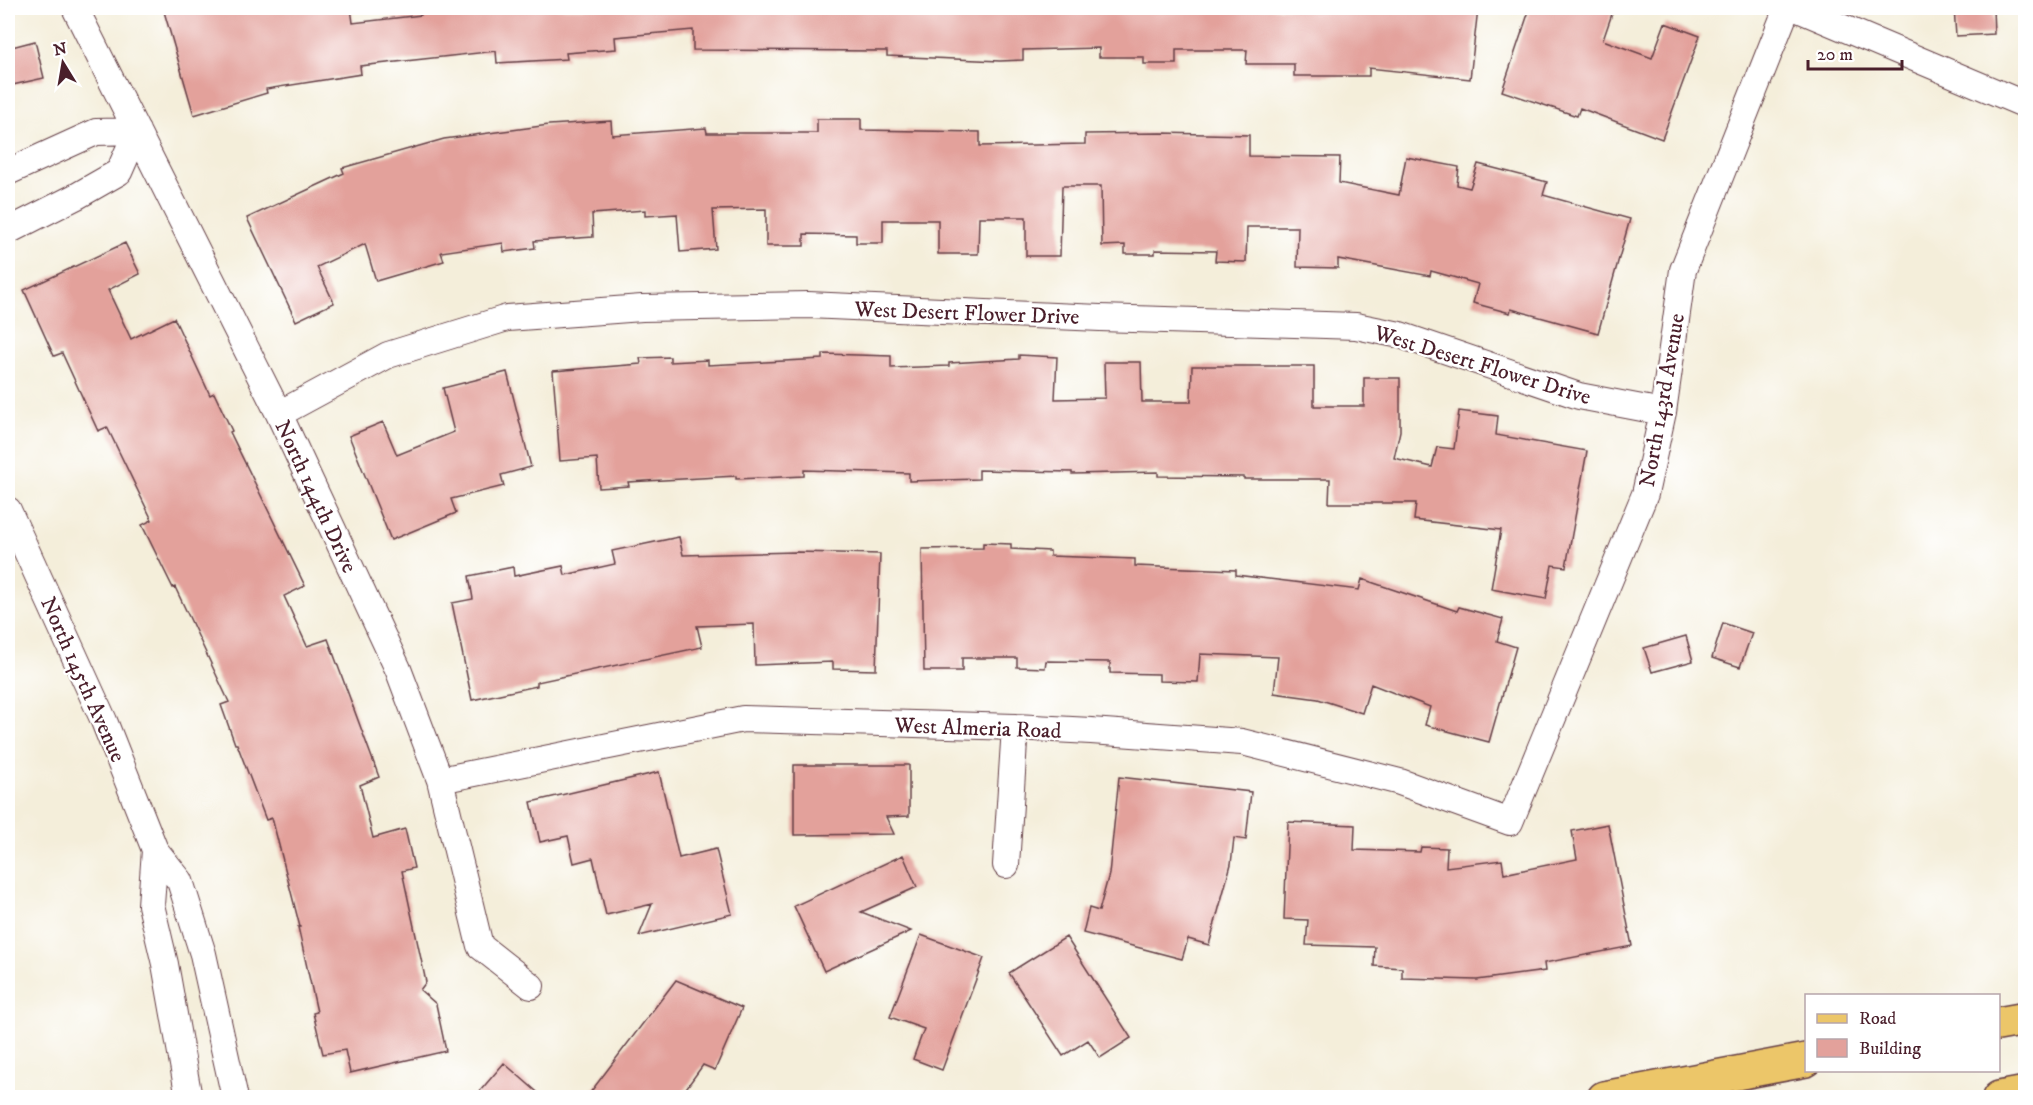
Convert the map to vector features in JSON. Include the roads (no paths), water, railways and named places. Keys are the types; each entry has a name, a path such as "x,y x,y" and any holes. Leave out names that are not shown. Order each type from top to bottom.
{"main road":[{"path":"2000,1024 2025,1019"},
{"path":"1604,1098 1805,1060"},
{"path":"1999,1098 2025,1093"}],"street":[{"name":"North 144th Drive","path":"75,8 279,414 398,669 440,780 480,946 531,986"},
{"name":"North 143rd Avenue","path":"1510,822 1645,494 1663,412 1683,270 1787,8"},
{"path":"1796,8 2025,105"},
{"path":"8,172 96,132 137,132 119,172 8,231"},
{"name":"West Desert Flower Drive","path":"279,414 388,355 507,318 642,308 808,305 1356,326 1400,335 1580,396 1663,412"},
{"name":"North 145th Avenue","path":"8,510 104,721 155,850 180,881 203,954 235,1098"},
{"name":"West Almeria Road","path":"440,780 743,719 1015,727 1242,742 1400,782 1510,822"},
{"path":"1006,865 1015,727"},
{"name":"North 145th Avenue","path":"155,850 151,905 165,964 189,1098"}]}
